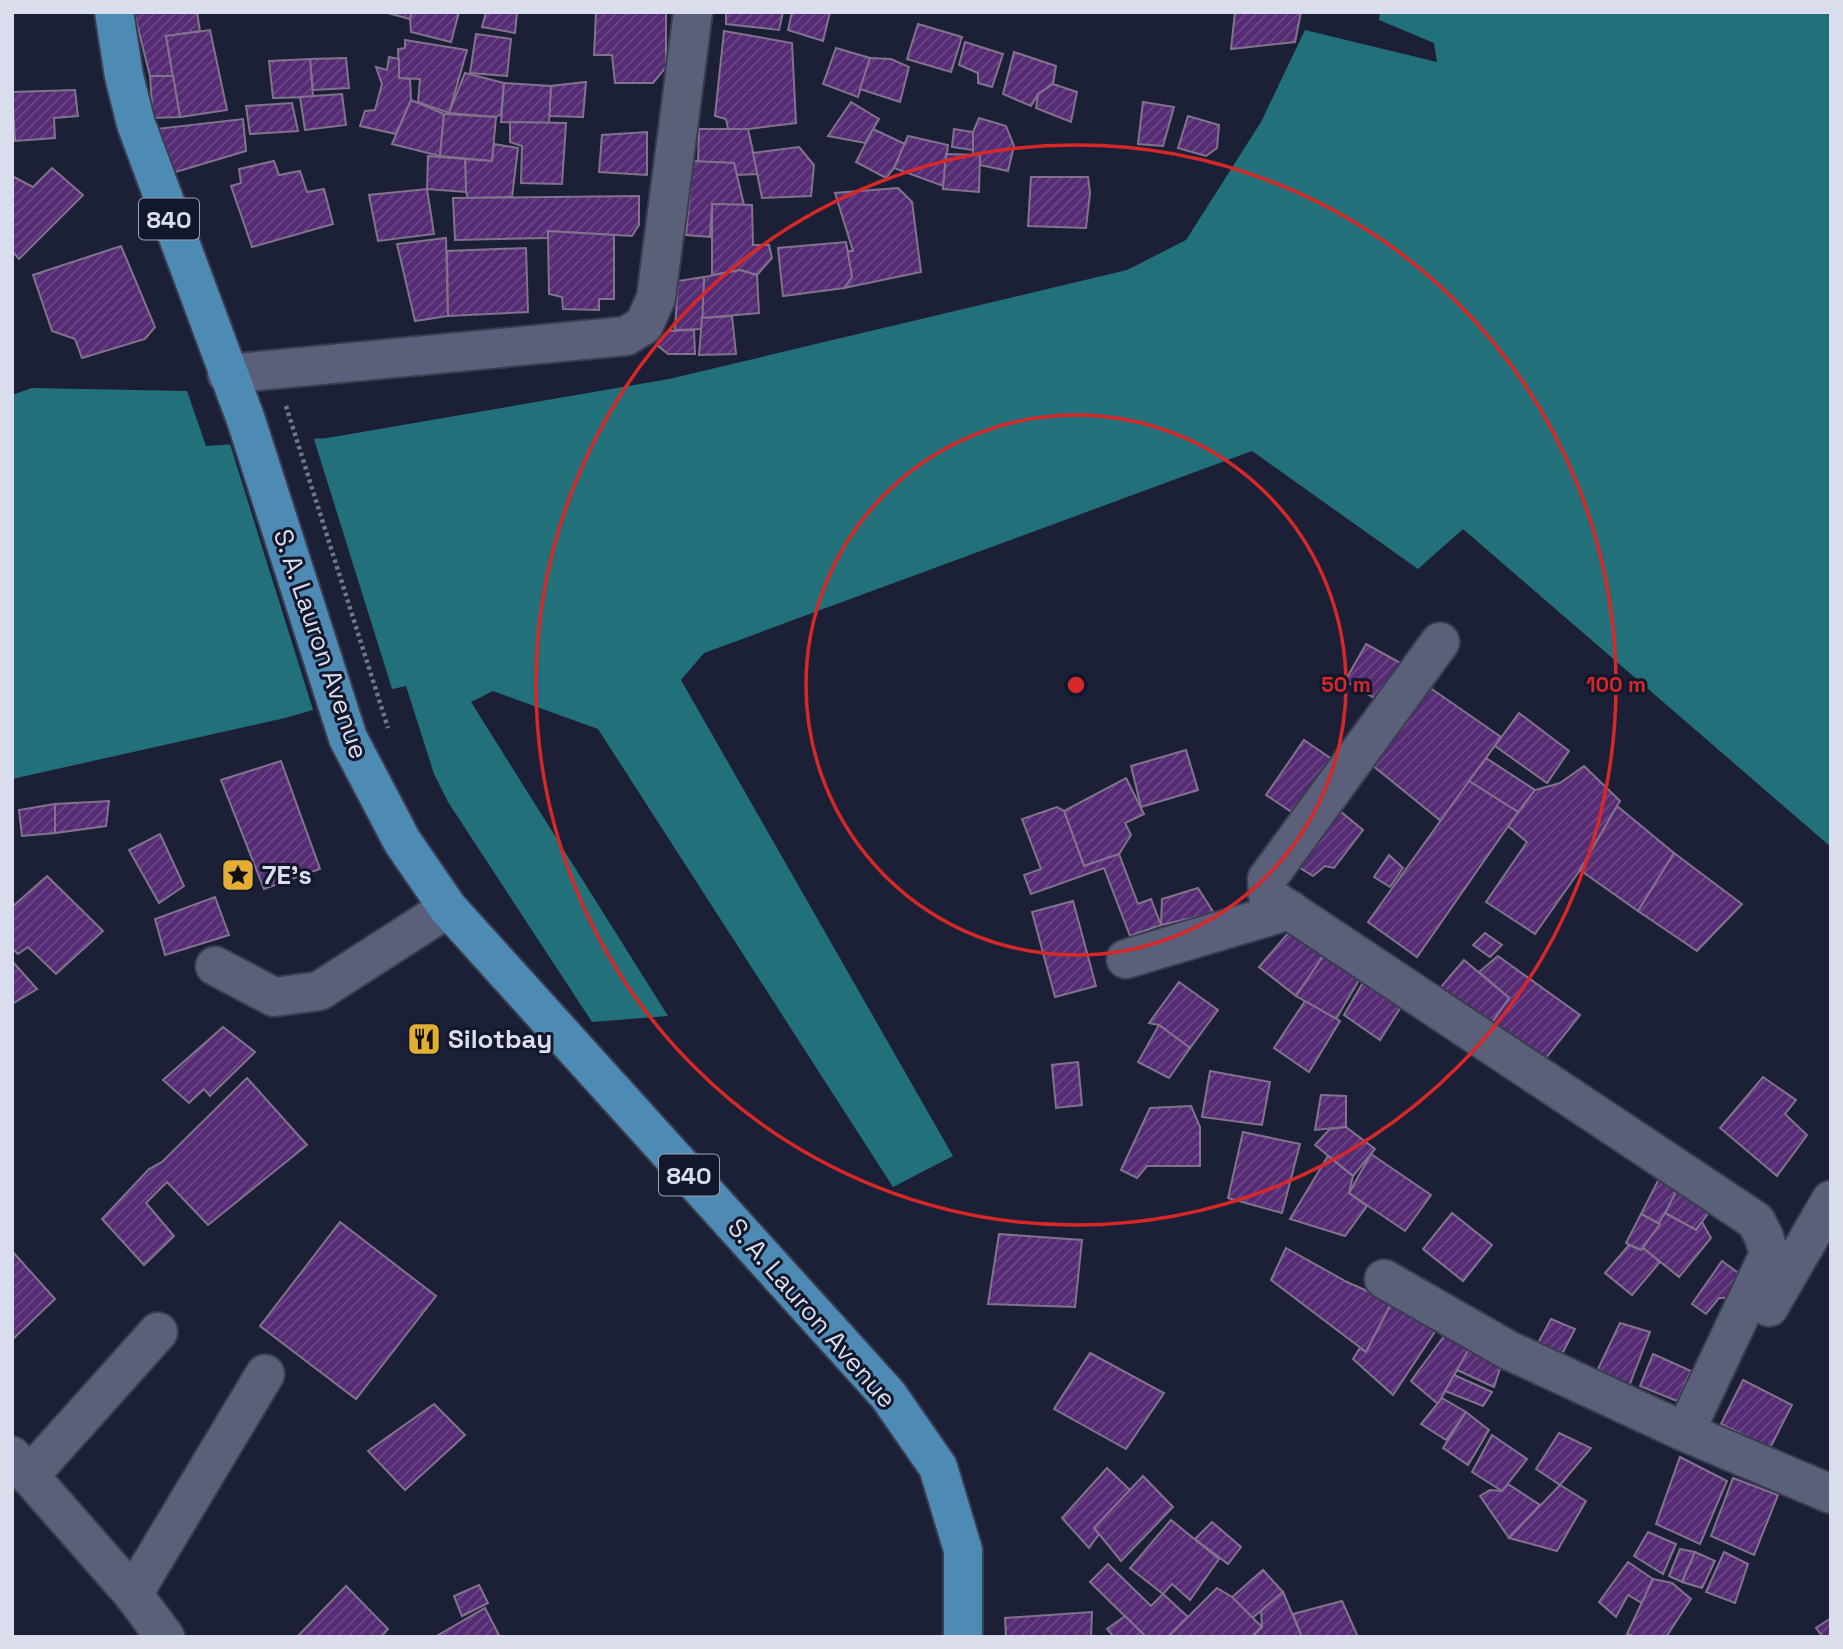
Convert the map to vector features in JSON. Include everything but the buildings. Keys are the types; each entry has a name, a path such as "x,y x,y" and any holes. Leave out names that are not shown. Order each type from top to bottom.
{"highway":[{"name":"S. A. Lauron Avenue","path":"114,12 124,76 136,124 246,421 348,738 402,841 448,908 888,1395 938,1467 963,1550 963,1637"}],"street":[{"path":"227,374 626,336 644,325 656,298 693,12"},
{"path":"1440,642 1267,879 1268,896 1756,1221 1769,1254 1685,1432"},
{"path":"215,966 274,996 319,991 448,908"},
{"path":"1126,960 1290,910"},
{"path":"1724,1350 1740,1348 1753,1340 1770,1303 1831,1199"},
{"path":"1384,1279 1508,1350 1685,1432 1831,1494"},
{"path":"158,1332 21,1466 133,1594 165,1637"},
{"path":"133,1594 265,1374"}],"path":[{"path":"286,408 388,726"}],"shaded area":[{"path":"1380,12 1831,12 1831,847 1463,529 1418,569 1252,451 704,653 681,680 953,1156 893,1187 598,729 493,691 471,702 668,1016 592,1022 448,802 434,774 406,686 285,718 12,779 12,395 32,388 187,391 206,446 327,438 669,379 1127,270 1186,240 1261,122 1305,30 1437,62 1434,43 1379,20"}],"pier":[{"path":"313,436 393,692 314,713 229,441"}],"place":[{"name":"7E's","path":"238,875"},
{"name":"Silotbay","path":"424,1039"}]}
